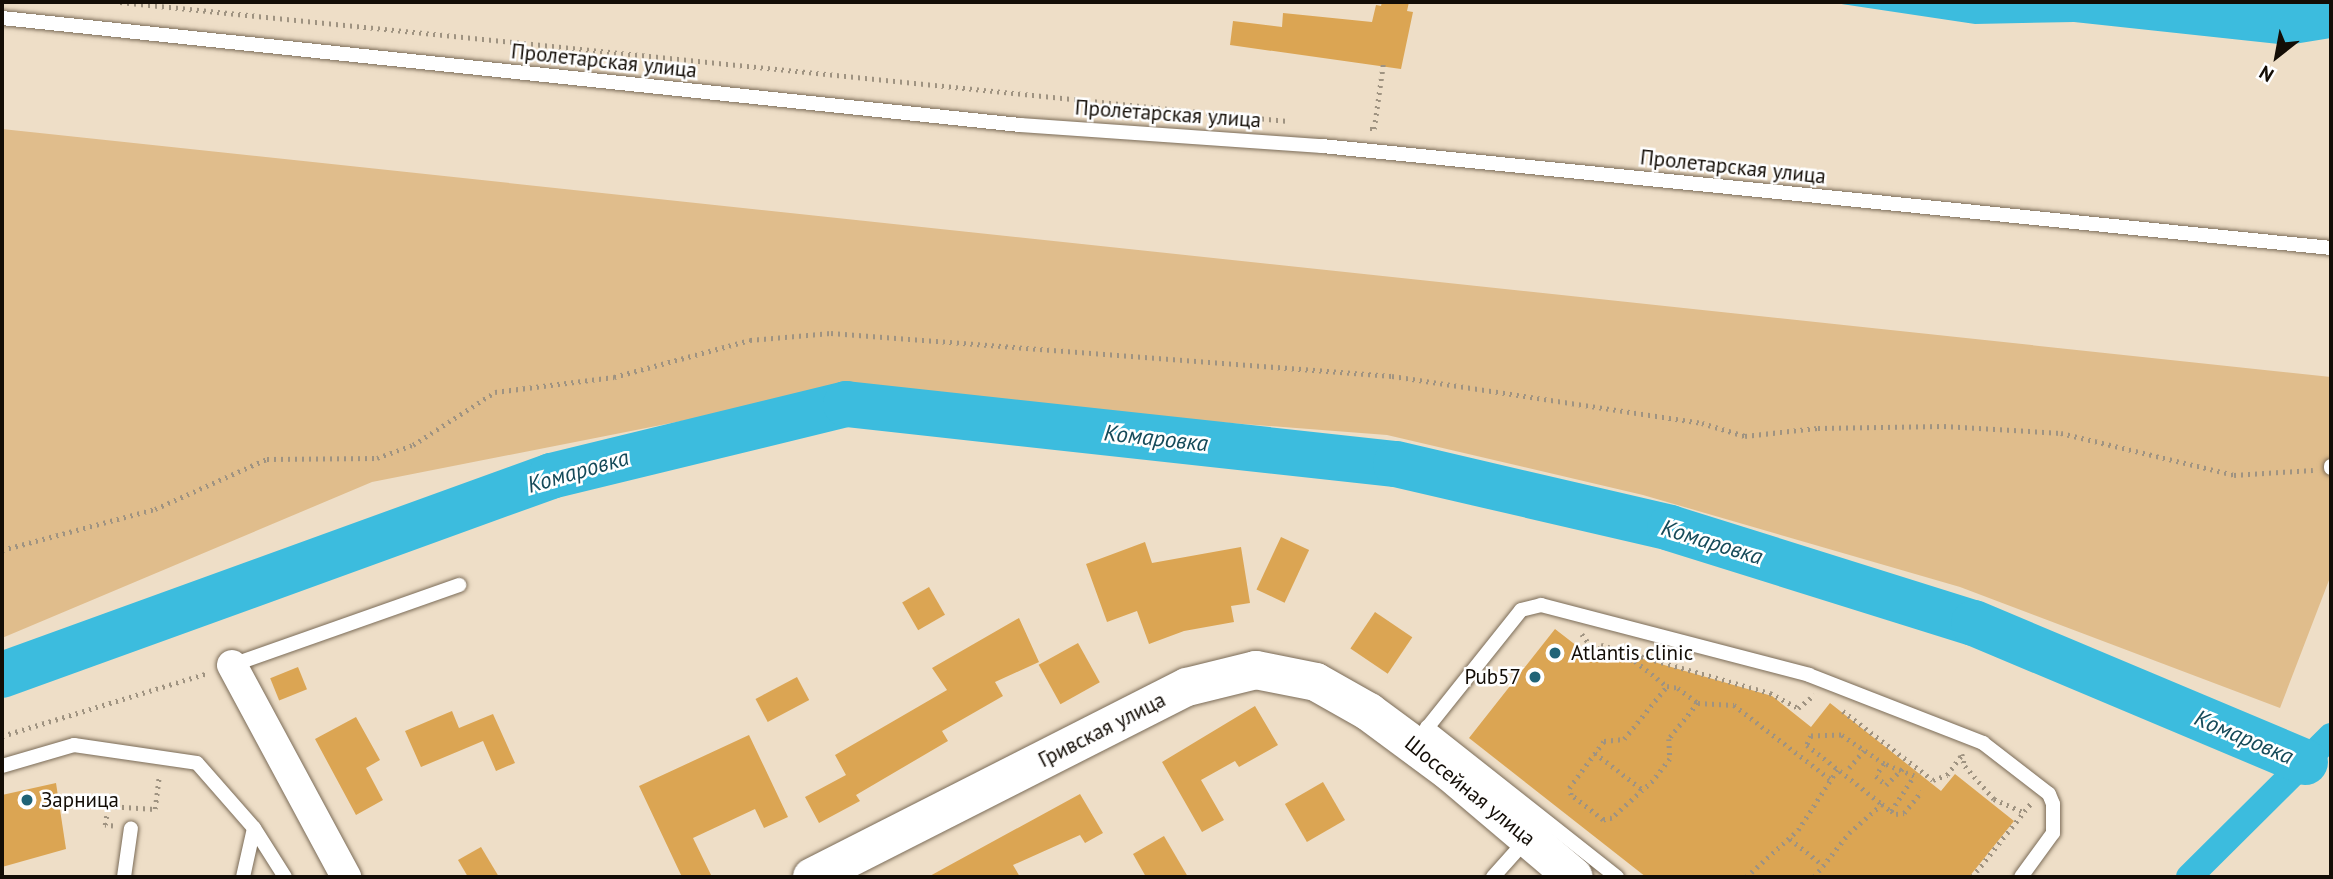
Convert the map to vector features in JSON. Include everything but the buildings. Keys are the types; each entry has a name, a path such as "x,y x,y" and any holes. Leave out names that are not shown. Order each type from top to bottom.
{"street":[{"path":"232,666 346,877"},
{"name":"Гривская улица","path":"812,877 1186,687 1233,672 1279,672 1315,682 1413,734"},
{"name":"Шоссейная улица","path":"1413,734 1574,877"}],"lane":[{"name":"Пролетарская улица","path":"2,18 1020,125 1322,146 2331,248"},
{"path":"232,666 459,584"},
{"path":"1617,877 1413,734 1521,610 1535,604 1821,686 1983,743 2042,789 2053,804 2053,833 2021,877"},
{"path":"2,766 74,746 197,763 254,828 285,877"},
{"path":"124,877 131,828"},
{"path":"243,877 254,828"},
{"path":"1493,877 1528,838"}],"path":[{"path":"120,2 1291,122"},
{"path":"1360,128 1374,130 1384,65"},
{"path":"2,550 155,509 267,459 377,458 413,445 495,392 614,377 750,340 831,333 1392,376 1689,421 1745,436 1818,428 1957,427 2062,433 2234,475 2331,467"},
{"path":"1601,645 1770,693 1798,708 1821,686 1933,780 1947,775 1962,756"},
{"path":"1602,651 1634,661 1667,686 1678,688 1698,703 1734,705 1830,779"},
{"path":"2,736 232,666"},
{"path":"1667,686 1627,736 1607,740 1569,788 1590,810 1609,820 1643,790 1668,763 1667,742 1698,703"},
{"path":"1891,811 1915,780 1903,768 1884,764 1841,734 1811,736 1807,744 1891,811 1904,813 1922,791"},
{"path":"1849,768 1864,750"},
{"path":"1595,753 1643,790"},
{"path":"155,809 162,758"},
{"path":"1884,764 1876,776 1886,785 1903,768"},
{"path":"1965,766 1994,800 2024,813"},
{"path":"1746,877 1790,839 1837,770"},
{"path":"1974,877 2042,789"},
{"path":"1814,877 1849,833 1882,804"},
{"path":"1790,839 1824,865"},
{"path":"1751,872 1758,877"}],"shaded area":[{"path":"2,129 2331,377 2331,575 2280,708 1960,587 1643,495 1387,435 829,392 372,482 2,638"}],"water":[{"path":"1828,2 2331,2 2331,38 2288,45 2074,22 1975,24"}],"waterway":[{"name":"Комаровка","path":"2,675 551,476 846,404 1396,464 1670,528 1974,623 2305,762"},
{"path":"2189,877 2331,736"}],"place":[{"name":"Atlantis clinic","path":"1555,653"},
{"name":"Pub57","path":"1535,677"},
{"name":"Зарница","path":"27,800"}]}
